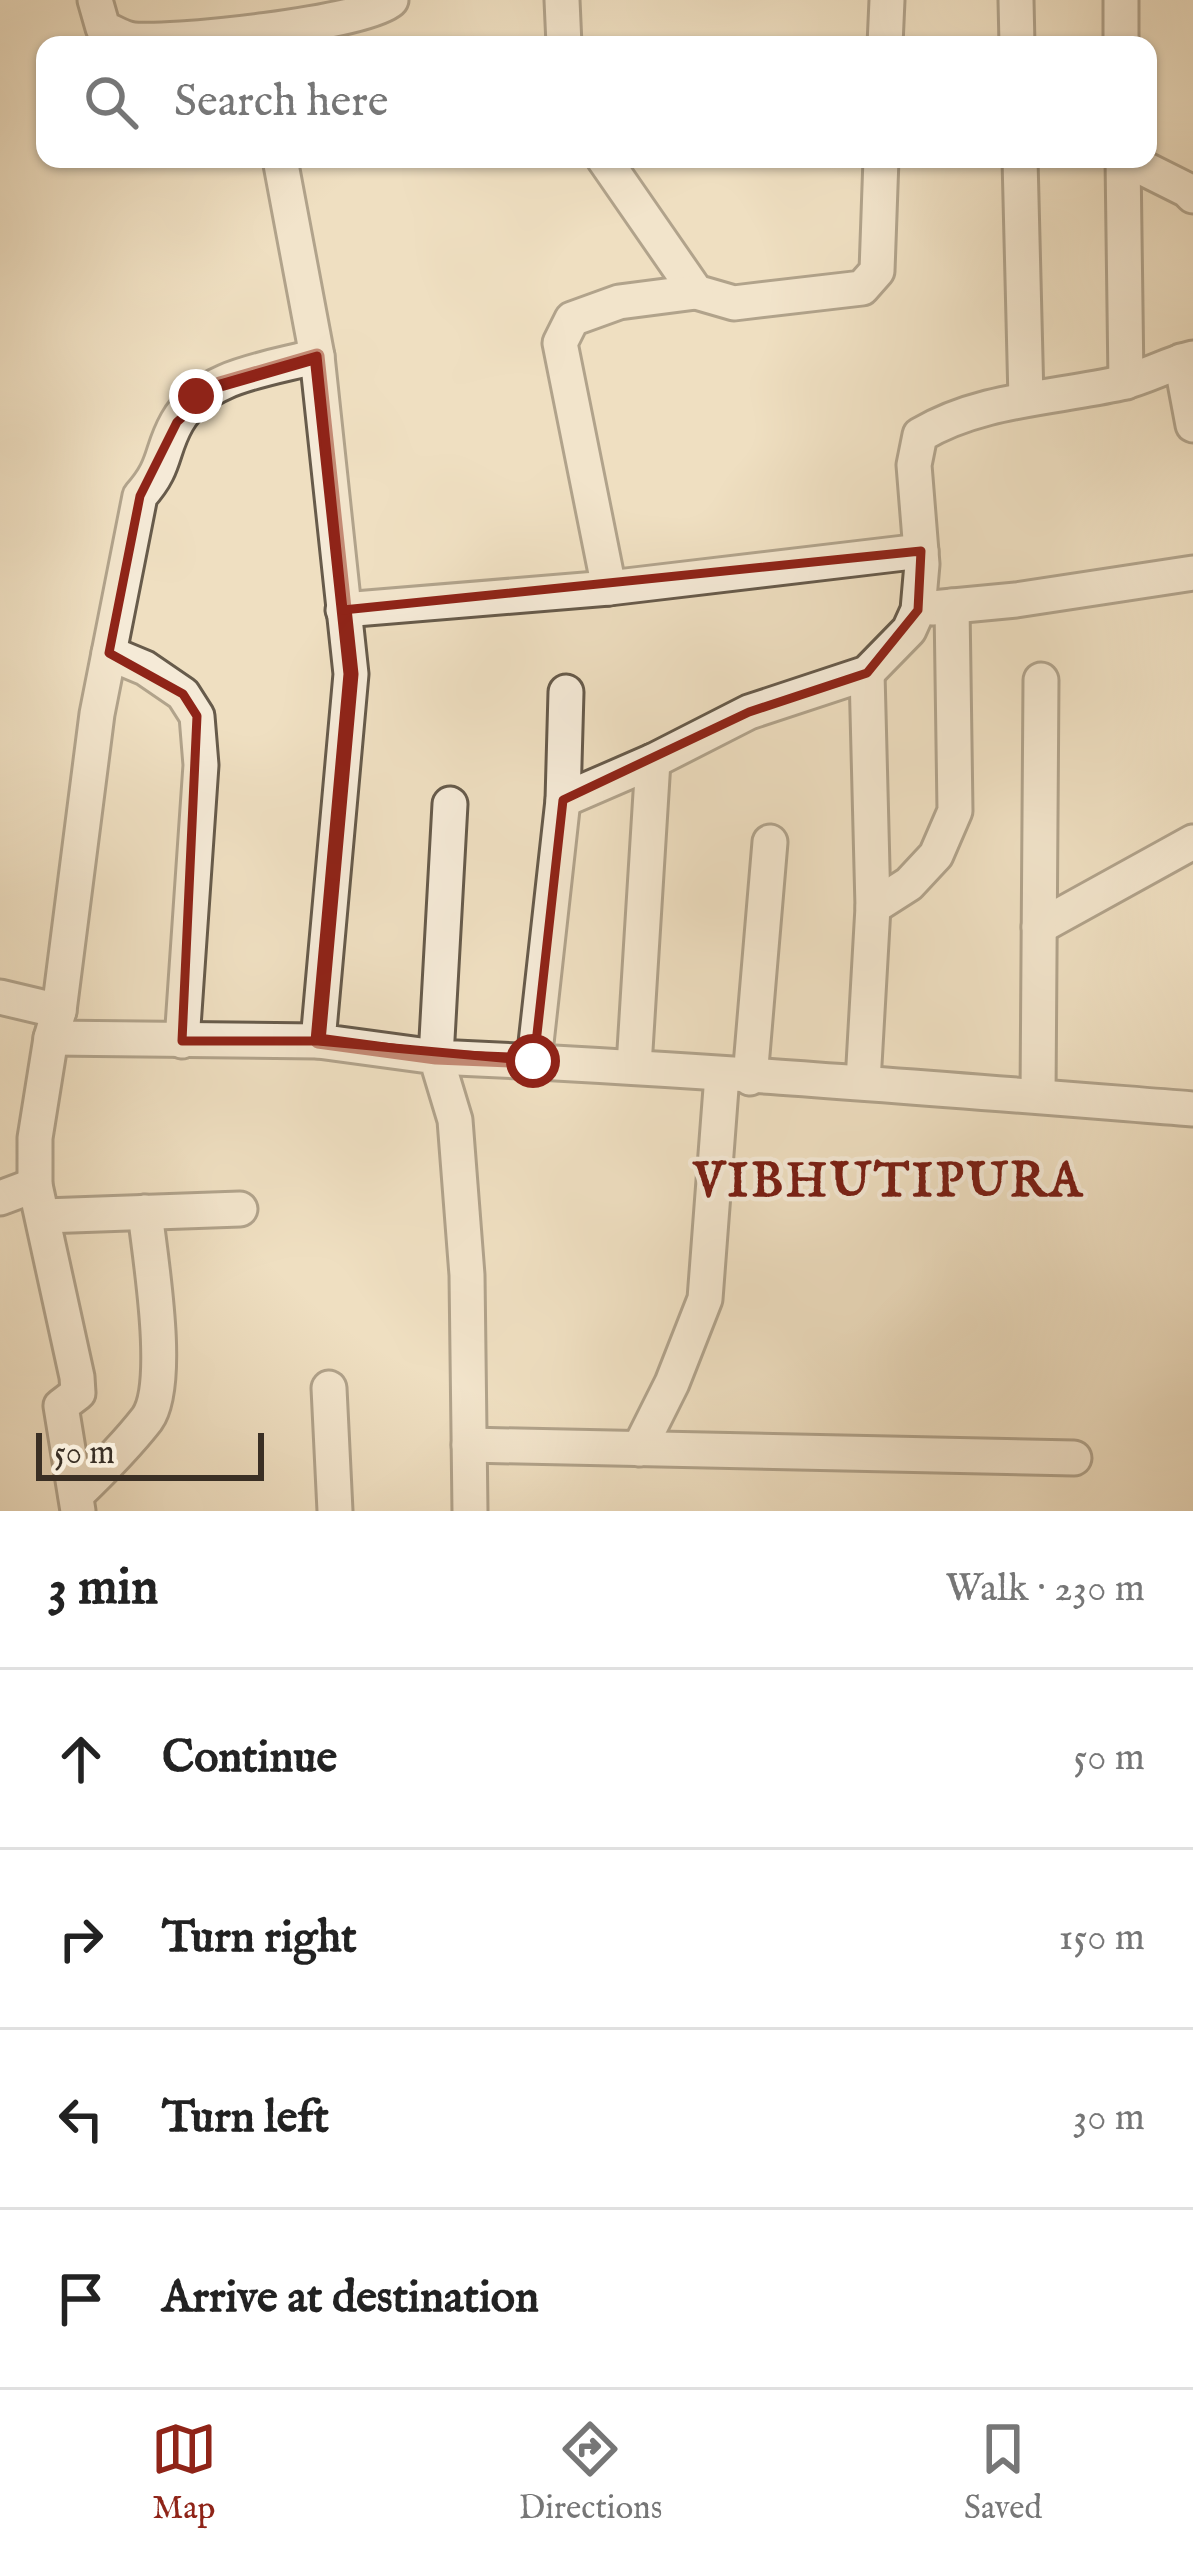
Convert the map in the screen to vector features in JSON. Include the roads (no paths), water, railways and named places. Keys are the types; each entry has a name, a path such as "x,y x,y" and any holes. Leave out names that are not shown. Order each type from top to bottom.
{"street":[{"path":"94,0 103,28 122,36"},
{"path":"203,36 255,25 318,24 384,9 391,0"},
{"path":"562,0 564,36"},
{"path":"885,36 887,0"},
{"path":"1016,0 1017,36"},
{"path":"1120,0 1121,36"},
{"path":"282,168 317,356 351,674 318,1041"},
{"path":"610,168 696,292"},
{"path":"609,588 560,343 572,320 603,308 696,292 734,302 862,288 877,271 881,168"},
{"path":"1020,168 1026,399"},
{"path":"1124,168 1126,382"},
{"path":"1141,168 1193,196"},
{"path":"77,1503 61,1406 78,1393 77,1377 40,1200 35,1138 97,714 140,496 158,476 177,422 196,396 220,384 317,356"},
{"path":"873,908 909,884 936,855 955,811 935,608 921,551 914,465 920,435 947,419 1126,382 1187,360 1193,425"},
{"path":"343,610 609,588 921,551"},
{"path":"563,800 749,712 867,673 935,608 1193,573"},
{"path":"109,653 145,668 183,694 197,716 201,765 182,1041"},
{"path":"863,1082 873,908 867,673"},
{"path":"1038,1096 1041,680"},
{"path":"533,1061 563,800 566,692"},
{"path":"634,1066 653,761"},
{"path":"451,804 436,1057 455,1120 467,1276 470,1511"},
{"path":"639,1449 705,1299 770,842"},
{"path":"1039,927 1193,842"},
{"path":"0,997 55,1025 182,1041 318,1041 436,1057 634,1066 1193,1109"},
{"path":"0,1198 146,1212 240,1209"},
{"path":"77,1503 149,1416 160,1364 146,1212"},
{"path":"329,1388 335,1511"},
{"path":"469,1445 1073,1458"}],"district":[{"name":"VIBHUTIPURA","path":"889,1183"}]}
